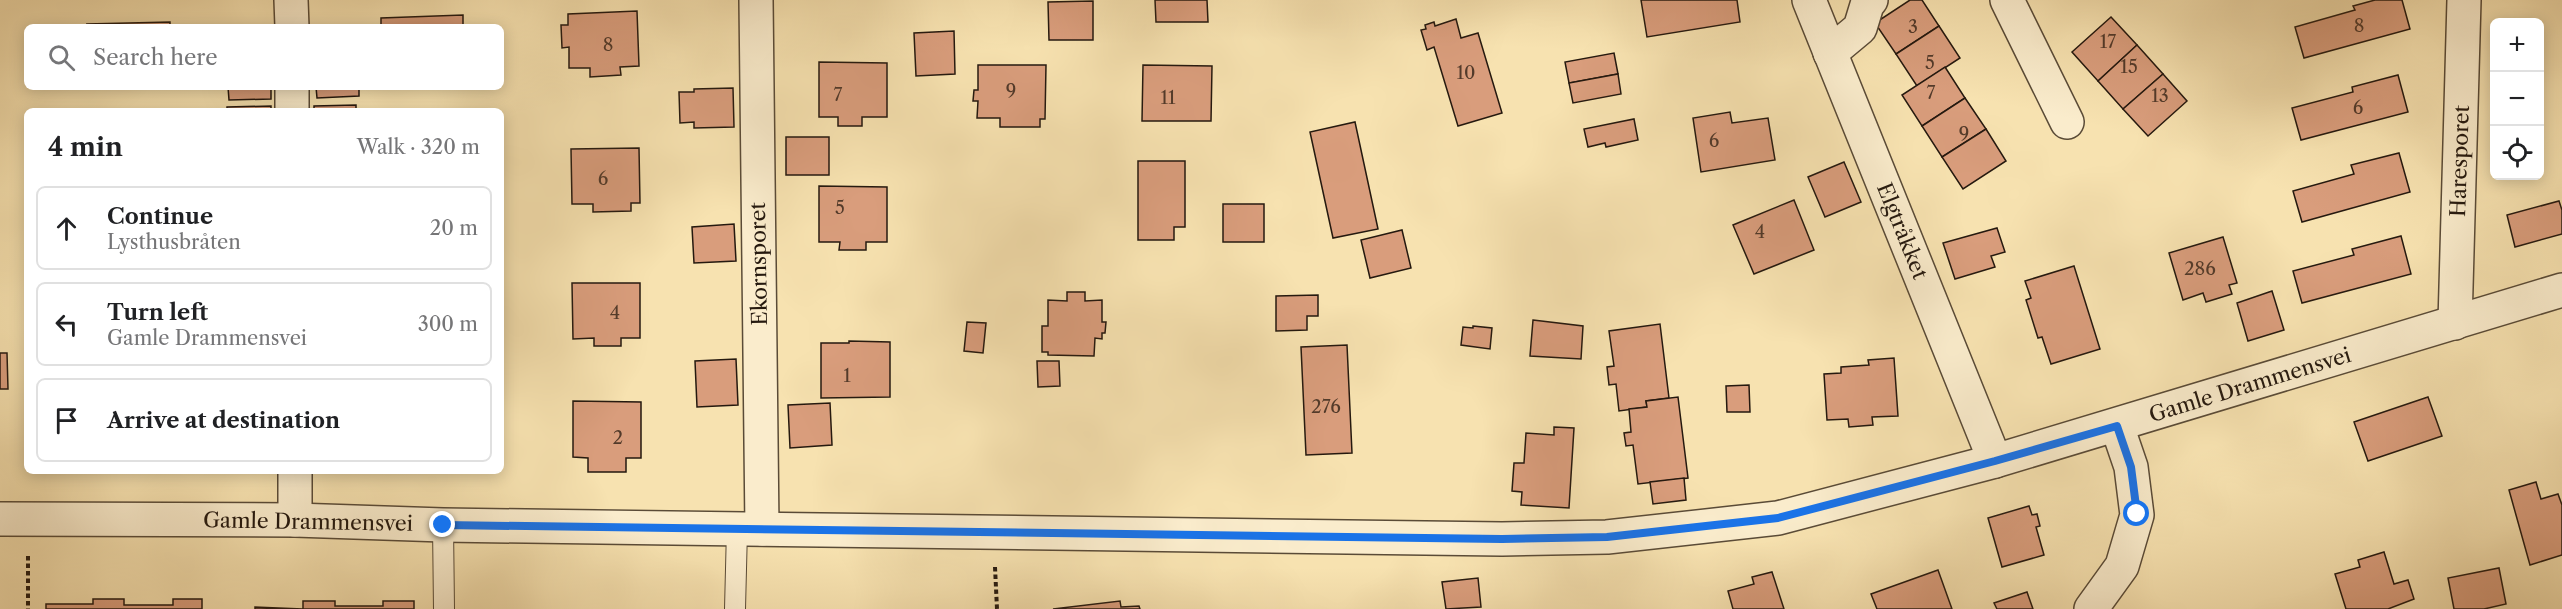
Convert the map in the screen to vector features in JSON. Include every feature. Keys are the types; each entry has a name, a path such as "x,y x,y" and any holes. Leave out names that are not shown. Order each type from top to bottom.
{"street":[{"path":"291,0 292,24"},
{"name":"Ekornsporet","path":"750,529 756,0"},
{"name":"Elgtråkket","path":"1809,0 1995,461"},
{"path":"1830,53 1860,28 1867,5 1871,0"},
{"path":"2007,0 2067,122"},
{"name":"Haresporet","path":"2456,323 2464,0"},
{"path":"292,90 292,108"},
{"name":"Gamle Drammensvei","path":"14,519 295,520 443,525 1502,539 1607,537 1778,518 1995,461 2117,426 2562,290"},
{"path":"2091,609 2122,566 2137,514 2131,467 2117,426"},
{"path":"295,474 295,520"}],"lane":[{"path":"443,525 444,609"},
{"path":"735,609 750,529"}],"path":[{"path":"14,519 28,609"}],"building":[{"path":"1155,0 1207,0 1208,22 1156,22"},
{"path":"1641,0 1737,0 1740,22 1647,37"},
{"path":"1910,0 1922,0 1939,26 1896,54 1875,23"},
{"path":"2375,0 2402,0 2410,29 2304,58 2295,27 2355,10 2353,6"},
{"path":"1093,1 1093,40 1049,40 1048,2"},
{"path":"637,11 639,66 620,67 621,75 590,77 590,68 569,68 569,47 562,48 561,25 568,25 568,14"},
{"path":"463,15 463,24 381,24 381,18"},
{"path":"2111,17 2137,45 2098,81 2072,52"},
{"path":"1456,19 1461,38 1478,33 1502,113 1458,126 1434,47 1427,50 1421,30 1426,29 1425,25 1434,22 1435,26"},
{"path":"170,22 170,24 87,24"},
{"path":"1939,26 1960,58 1917,86 1896,54"},
{"path":"954,31 955,74 916,76 914,33"},
{"path":"2137,45 2163,74 2123,109 2098,81"},
{"path":"1614,53 1618,74 1569,83 1565,62"},
{"path":"819,62 887,63 887,117 862,117 862,126 838,126 838,117 819,117"},
{"path":"978,65 1046,65 1045,119 1040,119 1040,127 1000,127 1000,118 977,118 978,101 973,101 974,90 978,90"},
{"path":"1143,65 1212,66 1211,121 1142,121"},
{"path":"1945,67 1965,98 1922,126 1902,95"},
{"path":"1618,74 1621,94 1573,103 1569,83"},
{"path":"2163,74 2187,101 2148,136 2123,109"},
{"path":"2398,75 2408,112 2301,140 2292,108 2353,92 2352,87"},
{"path":"733,88 734,127 694,128 694,122 680,123 679,92 694,92 694,89"},
{"path":"228,90 271,90 271,99 229,100"},
{"path":"316,90 359,90 359,96 317,98"},
{"path":"1965,98 1986,129 1942,157 1922,126"},
{"path":"356,105 356,108 314,108 314,106"},
{"path":"271,106 271,108 227,108"},
{"path":"1730,112 1732,123 1768,118 1775,160 1701,172 1693,118"},
{"path":"1634,119 1638,140 1606,147 1605,143 1588,147 1584,129"},
{"path":"1355,122 1378,229 1333,238 1310,132"},
{"path":"1986,129 2006,161 1963,189 1942,157"},
{"path":"786,137 829,137 829,175 786,175"},
{"path":"639,148 640,203 631,203 631,211 593,212 593,204 572,204 571,149"},
{"path":"2399,153 2410,192 2302,222 2293,191 2354,174 2351,165"},
{"path":"1138,161 1185,161 1185,227 1174,227 1174,240 1138,240"},
{"path":"1844,162 1861,202 1825,217 1808,177"},
{"path":"819,186 887,187 887,242 866,242 866,250 839,250 840,242 819,242"},
{"path":"1794,200 1814,250 1754,274 1733,225"},
{"path":"2559,201 2562,210 2562,234 2515,247 2507,215"},
{"path":"1223,204 1264,204 1264,242 1223,242"},
{"path":"734,224 736,261 694,263 692,227"},
{"path":"1997,228 2005,252 1991,256 1995,267 1955,279 1943,243"},
{"path":"1402,230 1411,268 1370,278 1361,240"},
{"path":"2401,236 2411,274 2302,303 2293,271 2354,255 2352,249"},
{"path":"2223,237 2237,283 2229,285 2232,294 2206,302 2203,293 2183,300 2169,253"},
{"path":"2074,266 2100,349 2051,364 2042,337 2038,338 2026,300 2031,298 2025,281"},
{"path":"572,283 640,283 640,338 621,338 621,346 594,346 594,338 573,339"},
{"path":"2272,291 2284,330 2248,341 2237,303"},
{"path":"1067,292 1085,292 1085,301 1102,300 1102,322 1106,322 1105,333 1102,333 1102,339 1095,338 1094,356 1048,355 1048,352 1042,352 1042,326 1048,326 1048,300 1067,301"},
{"path":"1318,295 1318,316 1307,316 1307,330 1276,331 1276,296"},
{"path":"1533,320 1583,326 1581,359 1530,356"},
{"path":"967,322 986,323 983,353 964,351"},
{"path":"1660,324 1669,398 1646,401 1647,407 1619,411 1616,384 1609,385 1607,367 1614,366 1609,331"},
{"path":"1473,326 1492,328 1490,349 1461,345 1463,327 1473,328"},
{"path":"849,341 890,342 890,397 821,398 821,343 849,343"},
{"path":"1347,345 1352,453 1306,455 1301,347"},
{"path":"0,353 7,353 8,389 0,389"},
{"path":"1894,358 1898,416 1872,417 1873,425 1849,427 1848,419 1827,420 1824,374 1841,373 1841,367 1869,365 1868,360"},
{"path":"736,359 738,405 697,407 695,361"},
{"path":"1037,361 1059,361 1060,386 1038,387"},
{"path":"1749,385 1750,412 1727,412 1726,386"},
{"path":"1678,397 1688,478 1638,484 1633,445 1626,446 1624,433 1631,432 1629,409 1647,407 1646,401"},
{"path":"2428,397 2442,436 2368,461 2354,422"},
{"path":"573,401 641,402 641,458 626,458 626,472 588,472 588,458 573,457"},
{"path":"830,403 832,445 790,448 788,405"},
{"path":"1554,427 1574,428 1569,508 1521,505 1522,492 1512,491 1514,463 1524,463 1526,433 1554,435"},
{"path":"1684,478 1686,500 1653,504 1650,482"},
{"path":"2536,482 2541,499 2558,494 2562,505 2562,555 2530,565 2509,490"},
{"path":"2029,506 2032,515 2037,514 2040,526 2036,527 2044,555 2002,567 1988,518"},
{"path":"2384,552 2394,584 2408,580 2414,599 2388,609 2346,609 2335,574 2360,567 2358,560"},
{"path":"2499,568 2506,604 2484,609 2454,609 2448,578"},
{"path":"1938,570 1952,609 1877,609 1871,594"},
{"path":"1772,572 1784,609 1733,609 1728,591 1754,584 1752,577"},
{"path":"1478,578 1481,607 1446,609 1442,582"},
{"path":"2027,592 2033,609 1997,609 1994,603"},
{"path":"93,599 124,599 124,605 173,605 173,599 202,599 202,609 46,609 46,604 93,604"},
{"path":"303,601 335,601 335,606 383,606 383,601 414,601 414,609 303,609"},
{"path":"1120,601 1121,607 1139,606 1140,609 1053,609"},
{"path":"255,607 303,609 255,609"}],"route":[{"path":"443,525 1502,539 1607,537 1778,518 1995,461 2117,426 2131,467 2137,514"}]}
